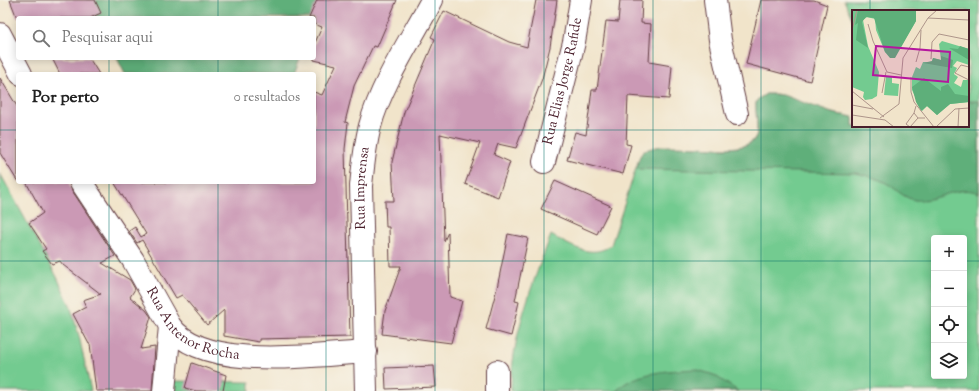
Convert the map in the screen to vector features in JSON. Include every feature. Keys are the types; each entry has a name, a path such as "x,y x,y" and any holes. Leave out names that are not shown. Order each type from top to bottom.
{"street":[{"name":"Rua Imprensa","path":"366,391 361,186 364,154 370,125 378,102 432,0"},
{"name":"Rua Elias Jorge Rafide","path":"544,162 574,42 581,0"},
{"path":"715,0 720,40 737,114"},
{"path":"0,34 20,72"},
{"name":"Rua Antenor Rocha","path":"82,184 133,260 170,326 176,334 187,342 231,356 252,358 366,352"},
{"path":"164,391 170,326"}],"green space":[{"path":"86,0 326,0 316,21 316,16 94,16"},
{"path":"844,0 979,0 979,391 511,391 512,371 519,331 530,292 551,235 573,247 588,251 604,249 611,245 639,159 648,151 663,147 680,146 718,148 735,147 748,144 757,133 756,103 758,99 766,94 777,94 832,113 852,117 852,127 969,127 969,10 852,10 852,19"},
{"path":"118,60 299,60 295,72 124,72"},
{"path":"766,94 783,95 832,113 852,117 852,127 969,127 969,101 979,101 979,193 963,191 923,200 915,200 899,193 883,181 856,173 636,169 641,154 653,148 685,146 736,148 749,144 757,134 756,103 758,99"},
{"path":"0,173 57,277 70,305 79,336 91,391 0,391"},
{"path":"695,369 714,375 738,391 616,391 624,384 642,376 653,373"},
{"path":"171,381 250,382 250,391 171,391"}],"building":[{"path":"10,0 95,0 101,13 94,16 16,16"},
{"path":"317,0 397,0 377,47 373,46 354,86 345,122 348,123 345,149 350,337 259,339 259,342 224,336 224,310 207,325 182,295 176,298 142,240 137,243 129,231 135,227 141,237 146,234 115,184 316,184 316,93 322,95 336,65 314,60 316,60 316,40 322,27 316,25 316,16 310,16"},
{"path":"536,0 557,0 550,47 542,79 516,148 498,144 494,155 510,162 498,197 465,184 480,143 440,134 444,241 448,232 450,297 462,301 451,343 382,334 385,311 401,266 390,266 389,227 386,227 385,201 394,201 392,162 404,112 435,39 431,37 444,11 509,42 527,47"},
{"path":"620,0 642,0 641,23 651,24 649,62 672,66 669,99 628,96 626,144 631,145 623,174 567,160 575,132 586,135 592,90 597,90 606,21 618,22"},
{"path":"761,0 814,0 827,5 810,81 746,64"},
{"path":"53,60 90,60 98,72 59,72"},
{"path":"0,78 16,105 16,179 0,153"},
{"path":"555,181 611,206 597,234 541,209"},
{"path":"27,184 70,184 71,189 115,256 102,263 130,280 135,289 130,297 146,310 151,317 141,349 155,347 152,391 96,391 90,344 73,314 86,307 83,300 101,294 63,265 60,261 52,264 42,251 46,249 29,223 43,213"},
{"path":"508,234 528,238 515,301 519,302 511,336 486,329 497,288"},
{"path":"192,363 226,375 223,391 196,391 185,388"},
{"path":"434,366 436,387 386,389 385,368"}]}
